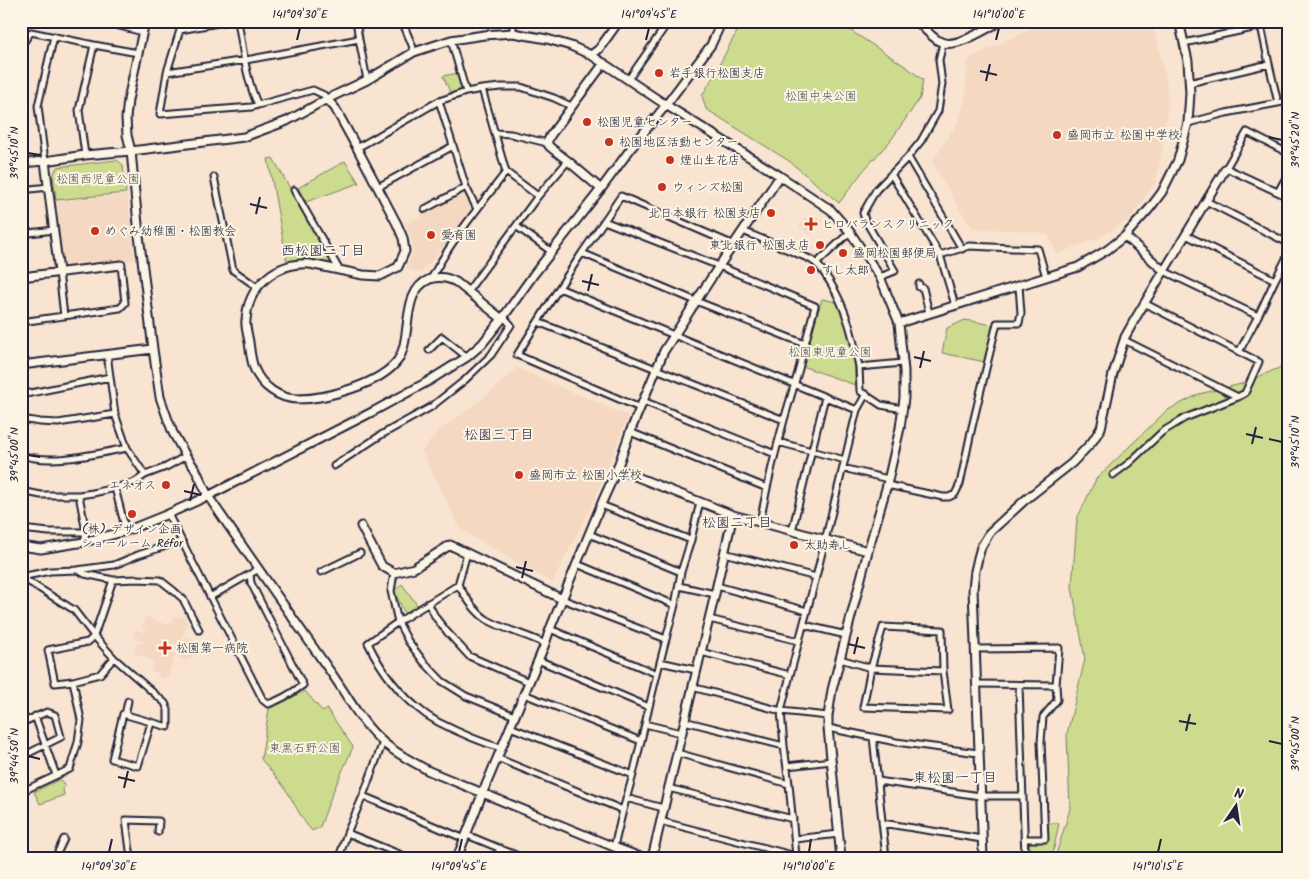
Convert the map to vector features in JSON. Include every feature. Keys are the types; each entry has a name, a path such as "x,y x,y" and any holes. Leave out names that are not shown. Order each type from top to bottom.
{"street":[{"path":"104,21 143,31"},
{"path":"146,21 128,100 126,118 153,349 160,397 173,433 196,470 208,496 329,669 348,701 383,742 405,758 429,771 643,858"},
{"path":"182,21 167,72 160,114 252,107 312,90 324,95 335,108 403,238 405,251 398,267 380,276 363,275 310,264 295,264 274,272 257,287 249,303 246,328 254,368 264,384 280,395 294,399 312,399 378,378 390,369 399,357 404,345 413,295 422,283 431,279 441,277 456,282 511,325 491,355 431,407 334,466"},
{"path":"180,30 229,21"},
{"path":"238,21 249,77 258,105"},
{"path":"356,21 367,80"},
{"path":"402,21 414,52"},
{"path":"513,21 513,33"},
{"path":"591,56 599,49 619,21"},
{"path":"628,80 669,21"},
{"path":"21,546 41,549 84,542 126,531 168,514 208,496 374,411 467,358 482,344 503,318 632,147 666,106 711,45 722,21"},
{"path":"917,21 943,43 955,43 1001,21"},
{"path":"984,21 990,27"},
{"path":"899,322 1078,267 1107,250 1125,236 1162,192 1178,160 1188,123 1190,106 1188,61 1179,21"},
{"path":"1184,43 1261,24 1278,103"},
{"path":"21,46 31,32 138,53"},
{"path":"21,163 244,137 288,121 327,98 367,80 414,52 451,40 513,33 547,39 570,46 604,63 666,106 780,176 831,210 850,232 880,277 899,322 904,398 900,428 840,658 828,716 841,858"},
{"path":"54,36 38,106 64,316"},
{"path":"167,72 246,60 359,39"},
{"path":"451,40 466,92"},
{"path":"880,277 895,271 865,220 863,212 876,190 921,141 938,111 942,84 939,60 943,43"},
{"path":"85,155 79,110 94,45"},
{"path":"547,143 571,106 604,63"},
{"path":"1189,82 1269,64"},
{"path":"357,148 439,101 466,92 482,89 521,87 571,106"},
{"path":"482,89 506,172 538,196"},
{"path":"439,101 466,187 477,209"},
{"path":"1188,123 1226,113 1288,101"},
{"path":"983,858 973,589 981,547 990,532 1025,500 1072,463 1092,442 1101,428 1113,374 1124,340 1144,303 1247,132 1287,151"},
{"path":"496,133 511,134 547,143 601,189"},
{"path":"378,187 453,146"},
{"path":"908,157 962,249"},
{"path":"468,291 538,196 568,161"},
{"path":"1226,168 1288,197"},
{"path":"431,279 439,264 477,209 506,172"},
{"path":"891,174 940,255 955,305"},
{"path":"1278,192 1288,174"},
{"path":"457,858 664,351 780,176"},
{"path":"214,177 233,270 257,287"},
{"path":"21,190 49,187"},
{"path":"425,209 466,187"},
{"path":"294,190 340,271"},
{"path":"734,244 621,196 559,288 517,355 642,405 775,454"},
{"path":"1206,201 1288,242"},
{"path":"604,221 815,306 778,442 760,522"},
{"path":"516,226 552,252"},
{"path":"21,234 54,230"},
{"path":"743,231 818,263 845,311 852,332 859,367 860,391 881,405 903,409"},
{"path":"818,263 850,232"},
{"path":"1186,234 1275,280"},
{"path":"1125,236 1164,271 1258,316"},
{"path":"940,255 970,246 1038,249 1046,277"},
{"path":"582,253 805,344"},
{"path":"1239,352 1288,255"},
{"path":"21,277 121,265 125,302 120,308 21,322"},
{"path":"919,284 919,287 923,288 929,313"},
{"path":"843,468 943,497 955,494 960,484 997,323 1019,323 1021,313 1019,286"},
{"path":"559,288 857,410"},
{"path":"1113,475 1129,463 1162,432 1185,418 1245,394 1259,362 1144,303"},
{"path":"538,322 784,420"},
{"path":"429,350 442,337 467,358"},
{"path":"1124,340 1238,397"},
{"path":"21,365 153,349"},
{"path":"107,354 115,414 127,448 145,475"},
{"path":"859,367 903,363"},
{"path":"21,395 110,377"},
{"path":"660,821 796,857 781,711 826,540 857,410 866,394"},
{"path":"792,531 825,397"},
{"path":"21,419 58,423 115,414"},
{"path":"630,432 767,488"},
{"path":"778,442 845,460"},
{"path":"21,455 44,458 70,458 127,448"},
{"path":"21,491 41,494 79,495 115,488 135,482 145,475 166,467 186,456"},
{"path":"617,469 733,515 868,551"},
{"path":"115,488 126,531"},
{"path":"79,495 86,532 84,542"},
{"path":"614,847 681,572 700,502"},
{"path":"601,505 691,540"},
{"path":"168,514 262,700 268,704 276,702 303,685 251,583 250,574"},
{"path":"652,858 696,670 716,594 733,515"},
{"path":"361,526 382,566 394,574"},
{"path":"21,529 49,532 86,532"},
{"path":"589,534 681,572"},
{"path":"21,577 50,571 77,570 114,565 181,541"},
{"path":"394,574 414,568 450,545 562,599 666,639"},
{"path":"321,572 360,553"},
{"path":"467,553 458,585 368,643 376,659 399,690 424,714 485,743 502,748"},
{"path":"724,553 816,577"},
{"path":"577,564 674,606"},
{"path":"210,597 259,569"},
{"path":"77,570 85,574 113,580 160,580 183,599 200,630"},
{"path":"394,574 390,591 398,622 408,641 423,661 442,681 466,696 515,716"},
{"path":"21,577 74,610 114,658 165,704 168,710 168,727 125,715"},
{"path":"113,580 94,636 88,642 48,650 55,683 73,681 100,674 114,658"},
{"path":"458,585 475,609 486,618 545,644"},
{"path":"679,586 716,594"},
{"path":"717,586 807,611"},
{"path":"428,603 436,618 469,656 529,682"},
{"path":"709,619 799,642"},
{"path":"804,625 846,635"},
{"path":"884,627 942,630 943,671 948,710 863,707 884,627"},
{"path":"550,629 657,674"},
{"path":"975,649 1059,648 1056,685 1057,700 1043,717 1041,734 1046,840 1024,840"},
{"path":"701,652 790,675"},
{"path":"840,658 872,668 943,671"},
{"path":"538,660 649,707"},
{"path":"660,662 696,670"},
{"path":"21,792 70,769 78,742 81,720 73,681"},
{"path":"976,684 1056,685"},
{"path":"1019,685 1025,858"},
{"path":"692,688 781,711 828,716"},
{"path":"524,694 641,741"},
{"path":"128,702 125,715 123,714 112,759 138,766 150,723"},
{"path":"21,723 47,712 55,715 62,737 21,756"},
{"path":"35,716 56,775"},
{"path":"684,721 784,746"},
{"path":"645,724 681,733"},
{"path":"510,727 633,775"},
{"path":"828,728 896,742 978,753"},
{"path":"873,737 886,858"},
{"path":"339,858 383,742"},
{"path":"676,753 789,784"},
{"path":"497,758 623,810"},
{"path":"787,766 832,761"},
{"path":"878,781 980,796 1023,796"},
{"path":"668,788 793,819"},
{"path":"362,796 523,858"},
{"path":"626,798 664,808"},
{"path":"131,858 126,820 159,820 158,832"},
{"path":"882,823 982,839"},
{"path":"348,833 409,858"},
{"path":"795,839 838,834"},
{"path":"55,858 64,839"},
{"path":"496,858 500,848"}],"shaded area":[{"name":"盛岡市立 松園中学校","path":"1048,21 1151,21 1166,79 1168,102 1156,181 1130,219 1098,238 1057,254 1048,235 1013,230 974,229 966,220 932,162 959,120 966,97 967,66 970,58"},
{"name":"愛育園","path":"464,194 473,211 421,272 415,272 407,268 413,250 413,243 405,224"},
{"name":"めぐみ幼稚園・松園教会","path":"127,195 135,260 69,267 62,263 56,201"},
{"name":"ヒロバランスクリニック","path":"813,214 823,221 811,235 799,226 805,217 808,219"},
{"name":"盛岡市立 松園小学校","path":"517,368 628,416 595,499 552,583 460,529 422,451 440,430 485,397"},
{"name":"松園第一病院","path":"174,616 186,618 185,621 188,622 180,644 182,645 185,637 195,641 194,643 197,644 192,659 189,658 188,661 177,657 179,653 176,652 168,676 165,679 157,676 158,673 151,671 154,661 134,653 138,642 142,644 143,641 133,637 136,630 146,633 147,630 142,628 146,617 168,625 170,621 172,622"}],"green space":[{"name":"松園中央公園","path":"743,21 836,21 908,68 923,80 920,98 891,140 863,171 839,203 789,161 706,109 702,96"},
{"path":"458,73 463,90 451,94 443,76"},
{"path":"273,158 332,264 307,259 287,262 268,159"},
{"name":"松園西児童公園","path":"117,160 123,165 126,193 56,200 53,175 57,167"},
{"path":"345,161 359,183 306,202 298,188"},
{"name":"松園東児童公園","path":"822,299 837,302 847,325 853,347 855,385 802,366"},
{"path":"965,320 993,325 985,362 942,353 947,328"},
{"path":"1288,357 1288,858 1055,858 1070,809 1067,734 1085,659 1072,587 1077,519 1096,479 1166,411 1199,394 1241,384 1279,368"},
{"path":"402,584 418,606 405,614 394,591"},
{"name":"東黒石野公園","path":"305,691 323,712 327,709 353,747 320,827 312,831 284,787 261,759 269,709"},
{"path":"60,779 65,787 63,789 64,795 40,804 34,792"},
{"path":"1047,823 1059,823 1052,858 1030,858 1029,842 1045,842"}],"place":[{"name":"岩手銀行松園支店","path":"659,73"},
{"name":"松園児童センター","path":"587,122"},
{"name":"盛岡市立 松園中学校","path":"1057,135"},
{"name":"松園地区活動センター","path":"609,142"},
{"name":"煙山生花店","path":"670,160"},
{"name":"ウィンズ松園","path":"662,187"},
{"name":"北日本銀行 松園支店","path":"771,213"},
{"name":"ヒロバランスクリニック","path":"811,224"},
{"name":"めぐみ幼稚園・松園教会","path":"95,231"},
{"name":"愛育園","path":"431,235"},
{"name":"東北銀行 松園支店","path":"820,245"},
{"name":"盛岡松園郵便局","path":"843,253"},
{"name":"すし太郎","path":"811,270"},
{"name":"盛岡市立 松園小学校","path":"519,475"},
{"name":"エネオス","path":"166,485"},
{"name":"(株) デザイン企画 ショールーム Réfor","path":"132,514"},
{"name":"太助寿し","path":"794,545"},
{"name":"松園第一病院","path":"165,648"}],"district":[{"name":"西松園二丁目","path":"323,250"},
{"name":"松園三丁目","path":"499,434"},
{"name":"松園二丁目","path":"737,522"},
{"name":"東松園一丁目","path":"955,777"}]}
